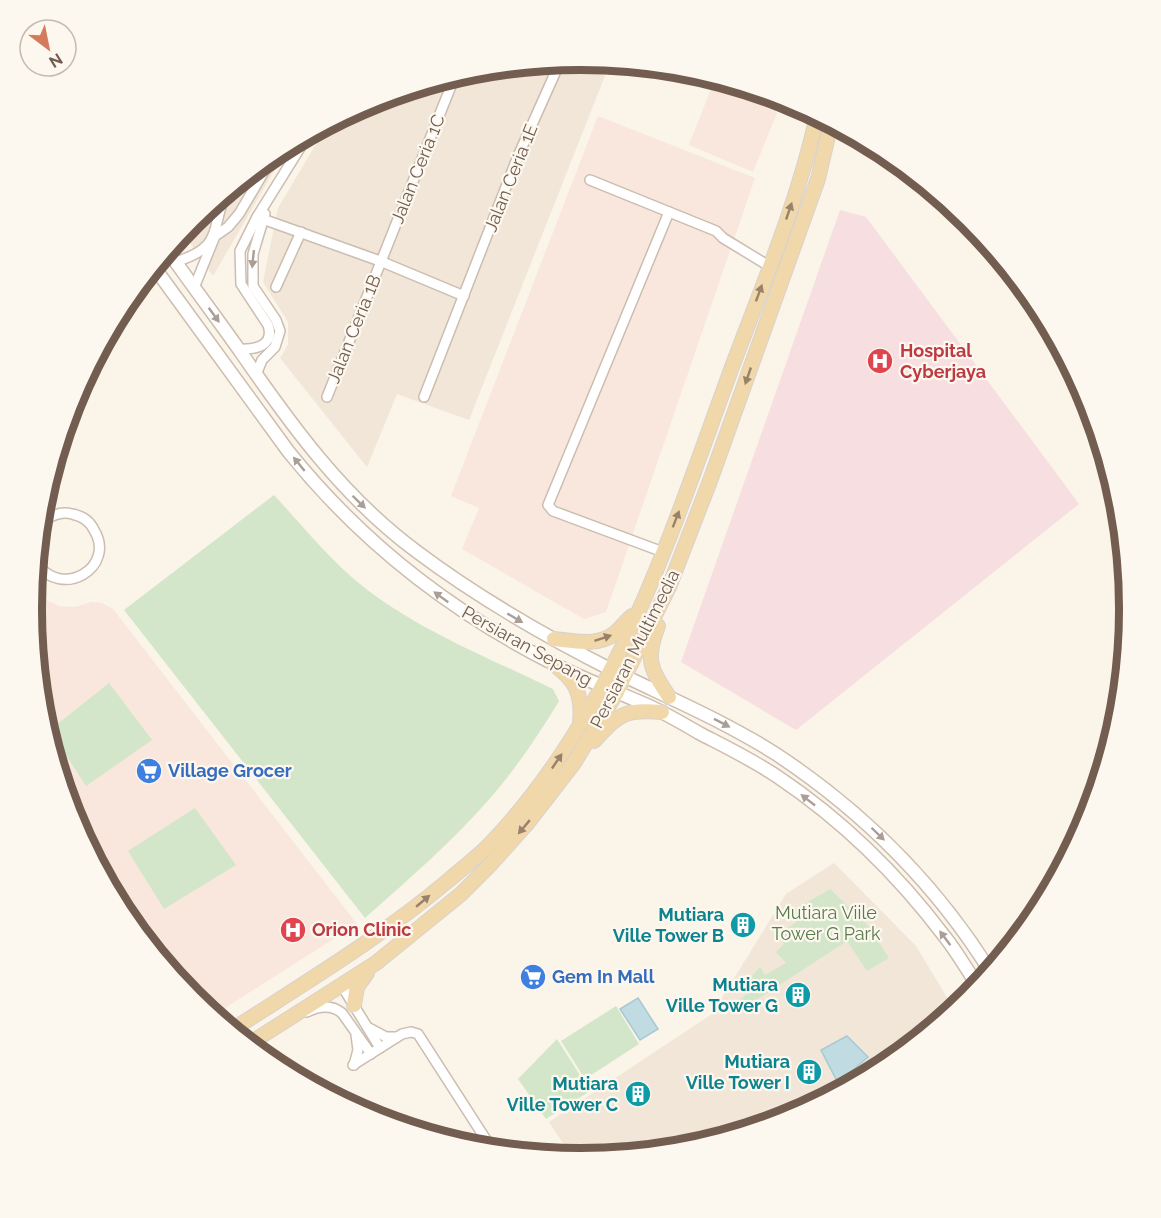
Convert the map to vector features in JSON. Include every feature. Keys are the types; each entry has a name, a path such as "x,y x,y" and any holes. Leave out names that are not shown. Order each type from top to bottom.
{"main road":[{"name":"Persiaran Multimedia","path":"239,1025 388,928 491,843 539,788 580,726 642,608 803,171 815,124"},
{"name":"Persiaran Multimedia","path":"257,1039 376,963 461,894 526,825 574,763 626,676 669,587 721,452 818,179 829,131"},
{"path":"669,587 650,650 652,668 669,697"},
{"path":"554,639 587,642 604,639 616,633 642,608"},
{"path":"552,663 571,679 577,689 580,701 580,726"},
{"path":"574,763 614,720 627,713 662,712"},
{"path":"354,1005 357,987 376,963"},
{"path":"277,1002 298,996 330,977 342,986"}],"street":[{"name":"Jalan Ceria 1E","path":"424,397 518,156 556,71"},
{"name":"Jalan Ceria 1C","path":"380,261 451,87"},
{"path":"238,349 252,350 261,347 268,341 271,332 243,290 240,278 240,251 299,150"},
{"path":"175,262 192,257 228,227 239,214 261,176"},
{"path":"590,180 716,231 723,238 769,266"},
{"path":"194,288 215,236 220,208"},
{"path":"663,552 553,511 548,505 669,212"},
{"path":"260,219 380,261 464,296"},
{"path":"256,375 262,360 275,347 280,331 276,320 254,286 253,254 260,219"},
{"path":"276,287 301,232"},
{"name":"Persiaran Sepang","path":"173,258 326,468 384,526 460,584 521,622 735,730 774,753 845,804 929,887 958,922 985,964"},
{"name":"Jalan Ceria 1B","path":"327,397 380,261"},
{"name":"Persiaran Sepang","path":"161,272 267,424 311,480 401,567 448,602 510,640 602,687 662,712 746,757 780,779 849,834 898,881 947,939 972,978"},
{"path":"45,573 69,580 86,573 97,559 99,541 91,524 76,514 58,514 50,518"},
{"path":"342,986 380,1048"},
{"path":"292,1018 313,1009 327,1006 336,1008 342,1013 370,1054"},
{"path":"366,1024 380,1035 397,1037"},
{"path":"353,1028 357,1037 358,1050 353,1065 397,1037 411,1032 418,1034 486,1139"}],"shaded area":[{"path":"580,70 607,71 469,420 397,394 367,467 280,358 288,345 288,322 263,282 278,208 319,138 374,111 441,89 510,75"},
{"path":"712,87 770,105 777,113 753,172 689,145"},
{"path":"598,116 755,178 606,612 584,619 462,549 479,508 451,496"},
{"path":"279,163 213,276 188,241 225,204"},
{"name":"Hospital Cyberjaya","path":"840,210 866,217 1079,504 796,730 681,662"},
{"path":"42,598 59,606 75,607 92,602 102,603 113,609 357,924 221,1010 200,990 153,937 133,908 114,878 83,815 60,748 52,714 43,644"},
{"path":"834,863 916,946 949,1001 880,1057 819,1092 787,1107 754,1119 686,1137 616,1146 566,1147 549,1122 712,1014 786,894"}],"green space":[{"path":"274,495 337,563 382,600 453,642 553,689 559,701 527,750 492,796 447,844 365,918 124,610"},
{"path":"109,683 152,740 86,786 59,744 55,726"},
{"path":"195,808 236,865 164,909 128,851"},
{"name":"Mutiara Viile Tower G Park","path":"830,889 869,927 889,958 867,971 847,941 735,1014 731,1007 755,987 752,976 760,967 765,975 786,963 776,952 784,944 779,934 796,922 789,913"},
{"path":"616,1006 639,1044 585,1079 561,1041"},
{"path":"557,1039 590,1091 546,1119 518,1079"}],"water":[{"path":"638,998 658,1029 640,1040 620,1009"},
{"path":"847,1036 868,1057 837,1082 821,1050"}],"place":[{"name":"Hospital Cyberjaya","path":"880,361"},
{"name":"Village Grocer","path":"149,771"},
{"name":"Mutiara Ville Tower B","path":"743,925"},
{"name":"Orion Clinic","path":"293,930"},
{"name":"Gem In Mall","path":"533,977"},
{"name":"Mutiara Ville Tower G","path":"798,995"},
{"name":"Mutiara Ville Tower I","path":"809,1072"},
{"name":"Mutiara Ville Tower C","path":"638,1094"}]}
